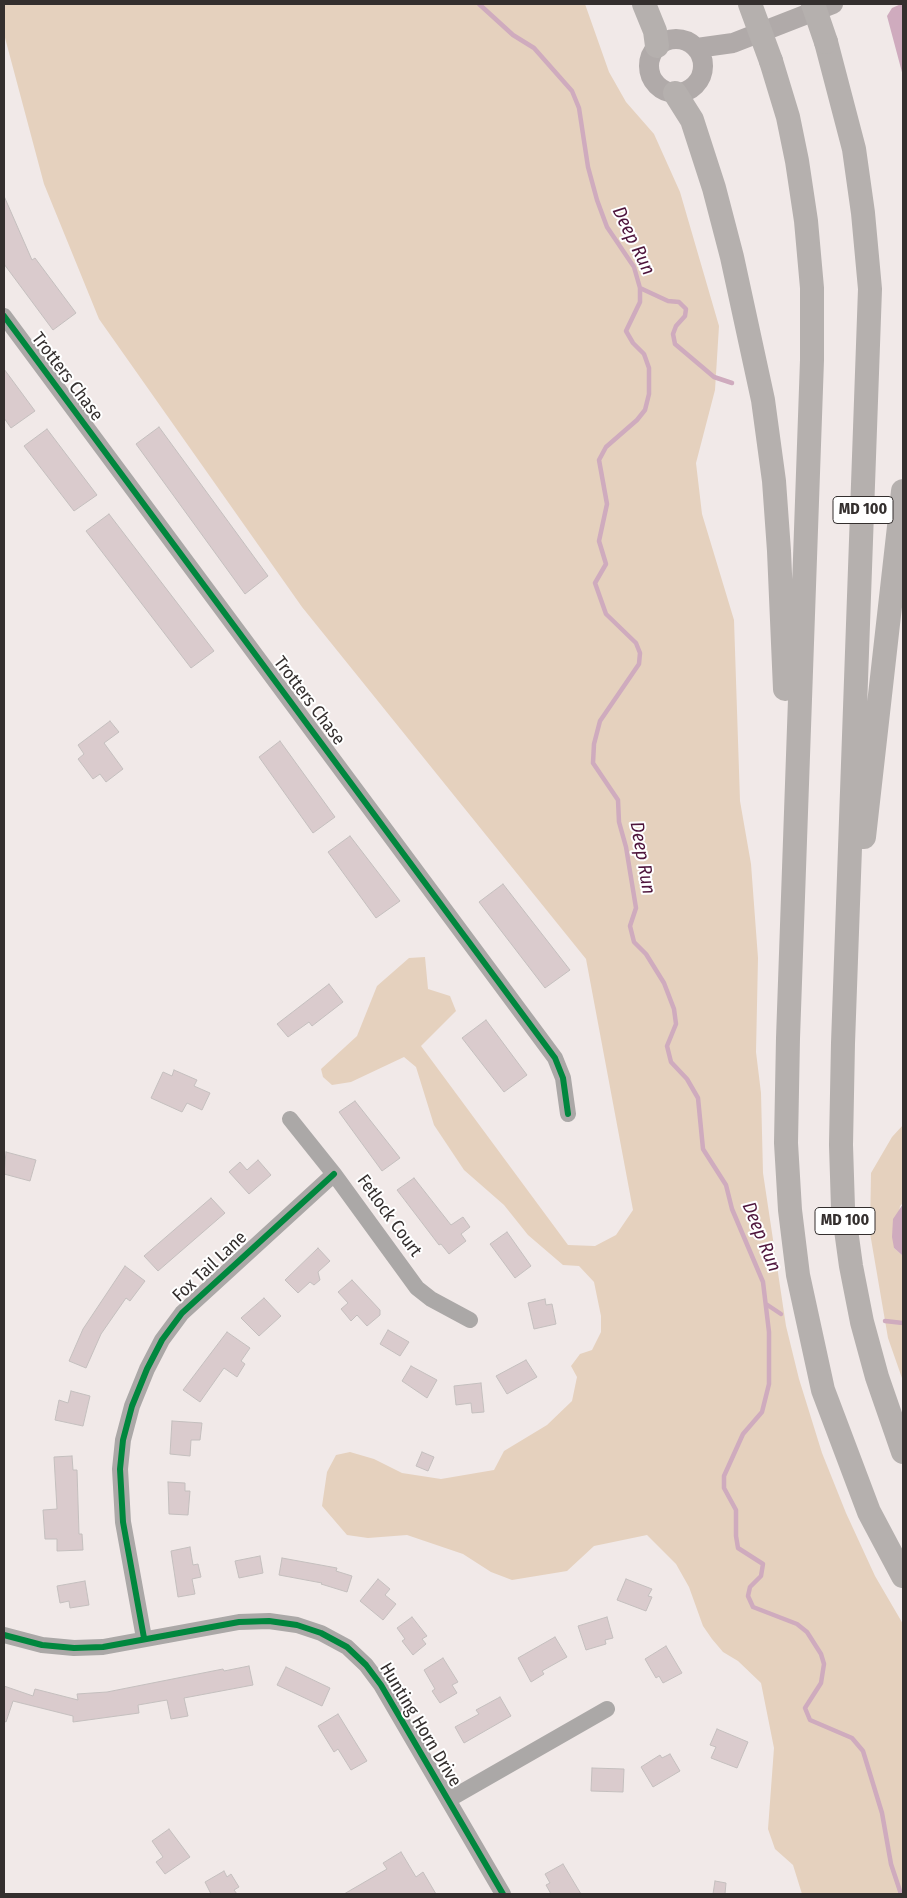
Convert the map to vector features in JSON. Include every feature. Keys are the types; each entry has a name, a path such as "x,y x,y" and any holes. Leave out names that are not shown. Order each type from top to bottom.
{"highway":[{"path":"644,4 655,31 656,46"},
{"name":"MD 100","path":"750,4 771,61 788,117 806,222 812,288 812,360 792,896 786,1143 790,1210 798,1275 823,1390 846,1454 870,1512 903,1576"},
{"name":"MD 100","path":"813,4 826,42 854,149 863,213 870,288 869,362 845,982 841,1145 843,1208 851,1266 862,1322 877,1377 903,1452"},
{"path":"675,93 692,120 714,188 732,257 763,400 774,481 779,551 792,896"},
{"path":"845,982 868,811 903,491"}],"main road":[{"path":"697,48 733,43 833,4"},
{"path":"673,38 690,42 697,48 702,56 703,69 699,81 692,88 675,93 658,87 652,80 649,62 656,46 673,38"},
{"path":"703,69 733,43"}],"street":[{"name":"Trotters Chase","path":"4,316 555,1058 563,1078 568,1114"},
{"name":"Fetlock Court","path":"290,1119 334,1174 417,1288 432,1299 470,1320"},
{"name":"Fox Tail Lane","path":"144,1638 123,1522 120,1469 123,1440 132,1406 146,1369 162,1340 182,1313 334,1174"},
{"name":"Hunting Horn Drive","path":"4,1635 42,1645 74,1648 103,1647 239,1622 269,1621 297,1625 321,1633 347,1647 366,1665 381,1686 503,1894"},
{"path":"448,1800 607,1709"}],"shaded area":[{"path":"4,4 585,4 609,72 626,102 654,134 680,192 719,326 715,390 696,463 702,514 734,620 740,801 751,864 758,958 756,1052 761,1093 763,1173 786,1326 799,1379 822,1453 846,1513 875,1576 903,1624 903,1894 802,1894 793,1865 775,1849 768,1829 774,1748 761,1683 738,1661 723,1652 712,1639 703,1626 689,1587 676,1564 647,1535 594,1546 567,1571 512,1580 491,1572 463,1554 407,1535 368,1538 347,1535 322,1506 327,1472 336,1455 350,1452 374,1459 402,1473 441,1479 494,1470 504,1451 547,1425 572,1401 577,1377 571,1366 580,1354 592,1350 601,1332 601,1316 594,1282 579,1266 563,1265 528,1235 504,1205 464,1170 434,1125 416,1067 404,1057 351,1082 332,1085 323,1077 321,1069 357,1036 377,986 409,958 425,957 428,989 450,996 456,1011 421,1046 568,1245 595,1246 616,1235 633,1210 586,959 302,607 99,319 44,184 4,34"},
{"path":"903,4 903,76 887,16 892,8"},
{"path":"903,1125 903,1203 900,1206 894,1248 903,1256 903,1381 888,1338 870,1233 871,1173 892,1137"},
{"path":"903,1204 903,1256 894,1248 892,1237 893,1219"}],"building":[{"path":"4,196 32,260 35,258 76,313 53,330 4,264"},
{"path":"4,369 35,411 11,428 4,418"},
{"path":"159,427 268,576 245,594 136,444"},
{"path":"47,429 97,495 74,511 24,446"},
{"path":"109,514 214,651 191,668 86,531"},
{"path":"110,721 119,732 104,743 123,769 106,782 100,774 93,779 78,759 84,754 78,745"},
{"path":"280,741 335,817 313,833 259,757"},
{"path":"350,836 400,901 376,918 328,852"},
{"path":"503,884 570,970 545,988 479,902"},
{"path":"329,984 343,1002 312,1026 309,1022 288,1037 277,1024"},
{"path":"486,1020 527,1075 504,1092 462,1038"},
{"path":"174,1070 197,1080 194,1086 210,1093 202,1110 187,1103 182,1112 151,1098 163,1072 172,1076"},
{"path":"355,1101 400,1158 382,1171 339,1112"},
{"path":"6,1152 36,1160 30,1181 4,1174"},
{"path":"258,1160 271,1175 249,1194 229,1172 240,1162 247,1170"},
{"path":"414,1178 451,1225 463,1217 470,1227 461,1234 466,1241 449,1254 441,1244 439,1245 397,1190"},
{"path":"211,1198 225,1213 158,1271 144,1256"},
{"path":"507,1232 531,1266 515,1278 490,1244"},
{"path":"318,1248 330,1261 318,1272 320,1280 314,1285 310,1282 298,1293 285,1280"},
{"path":"125,1266 145,1281 130,1301 126,1298 101,1334 86,1368 69,1361 83,1329"},
{"path":"352,1280 380,1310 380,1315 367,1326 357,1315 351,1321 341,1309 348,1303 338,1292"},
{"path":"264,1298 281,1316 259,1336 241,1318"},
{"path":"545,1299 546,1305 552,1304 556,1324 534,1329 528,1303"},
{"path":"388,1330 409,1342 400,1356 380,1344"},
{"path":"227,1332 250,1348 241,1361 245,1364 237,1377 224,1368 200,1402 183,1390"},
{"path":"526,1360 537,1377 507,1394 496,1376"},
{"path":"411,1366 437,1380 427,1398 402,1381"},
{"path":"481,1383 484,1412 472,1413 471,1403 456,1405 454,1386"},
{"path":"71,1391 90,1396 83,1426 55,1420 59,1400 68,1403"},
{"path":"172,1421 202,1423 200,1440 191,1440 190,1456 170,1454"},
{"path":"422,1452 434,1457 428,1471 416,1466"},
{"path":"72,1456 73,1470 77,1470 79,1534 82,1534 83,1550 57,1551 57,1539 45,1539 43,1510 57,1509 54,1457"},
{"path":"168,1482 185,1483 185,1491 190,1491 188,1515 169,1514"},
{"path":"190,1547 193,1565 198,1564 201,1577 192,1579 195,1594 178,1597 171,1551"},
{"path":"260,1556 263,1573 239,1578 235,1561"},
{"path":"282,1558 337,1568 336,1571 352,1576 347,1592 322,1583 279,1575"},
{"path":"378,1579 390,1589 385,1595 396,1604 383,1620 360,1601"},
{"path":"626,1579 652,1589 648,1596 652,1597 646,1611 617,1600"},
{"path":"85,1581 89,1605 70,1608 69,1601 60,1603 57,1586"},
{"path":"412,1617 427,1636 422,1639 426,1644 413,1655 402,1641 405,1639 397,1628"},
{"path":"607,1617 613,1638 605,1640 606,1644 586,1650 578,1626"},
{"path":"555,1637 567,1657 542,1671 544,1674 531,1682 518,1658"},
{"path":"666,1646 682,1673 663,1683 659,1676 656,1678 645,1659"},
{"path":"443,1658 458,1682 452,1685 457,1693 440,1703 432,1691 435,1689 424,1670"},
{"path":"249,1666 253,1685 184,1698 188,1716 171,1719 167,1700 138,1705 139,1713 73,1722 73,1716 13,1701 6,1722 4,1721 4,1686 33,1696 35,1689 78,1700 77,1694 107,1692 223,1669 224,1671"},
{"path":"286,1667 330,1688 322,1706 277,1685"},
{"path":"500,1697 511,1716 464,1743 455,1727 479,1714 476,1710"},
{"path":"338,1714 367,1761 351,1770 338,1749 334,1752 318,1726"},
{"path":"717,1729 748,1742 737,1768 711,1758 716,1747 710,1745"},
{"path":"670,1754 680,1771 653,1787 641,1767 660,1755 662,1758"},
{"path":"592,1768 624,1769 623,1792 591,1791"},
{"path":"169,1829 190,1857 165,1874 156,1862 163,1857 152,1841"},
{"path":"401,1852 416,1877 423,1872 436,1894 344,1894 387,1869 383,1863"},
{"path":"563,1864 581,1894 551,1894 546,1885 550,1883 545,1874"},
{"path":"224,1871 227,1877 231,1874 239,1887 234,1890 237,1894 211,1894 205,1882"},
{"path":"715,1881 726,1883 725,1894 713,1894"}],"waterway":[{"name":"Deep Run","path":"479,4 513,35 534,48 572,91 579,108 588,167 597,200 607,227 634,267 640,288 640,302 626,331 633,343 644,354 649,368 649,394 645,410 637,420 606,447 599,460 607,504 599,541 606,564 595,583 606,614 636,643 640,653 639,664 600,721 594,744 593,763 618,800 619,822 626,847 636,908 630,926 634,942 646,954 664,983 674,1009 676,1024 667,1046 671,1062 687,1079 698,1098 703,1149 726,1185 732,1209 763,1282 769,1332 769,1384 762,1412 743,1434 724,1476 724,1488 736,1510 738,1548 763,1564 761,1576 750,1587 748,1596 753,1607 797,1624 807,1632 821,1654 824,1664 821,1683 805,1708 810,1720 852,1738 863,1751 882,1813 891,1864 901,1894"},
{"path":"640,288 668,301 679,302 686,309 685,316 676,326 673,334 675,344 714,377 732,383"},
{"path":"766,1304 781,1314"},
{"path":"885,1321 903,1323"}],"cycle path":[{"path":"4,316 555,1058 563,1078 568,1114"},
{"path":"144,1638 123,1522 120,1469 123,1440 132,1406 147,1369 162,1340 182,1313 334,1174"},
{"path":"4,1635 42,1645 74,1648 103,1647 239,1622 269,1621 297,1625 321,1633 347,1647 366,1665 381,1685 503,1894"}]}
